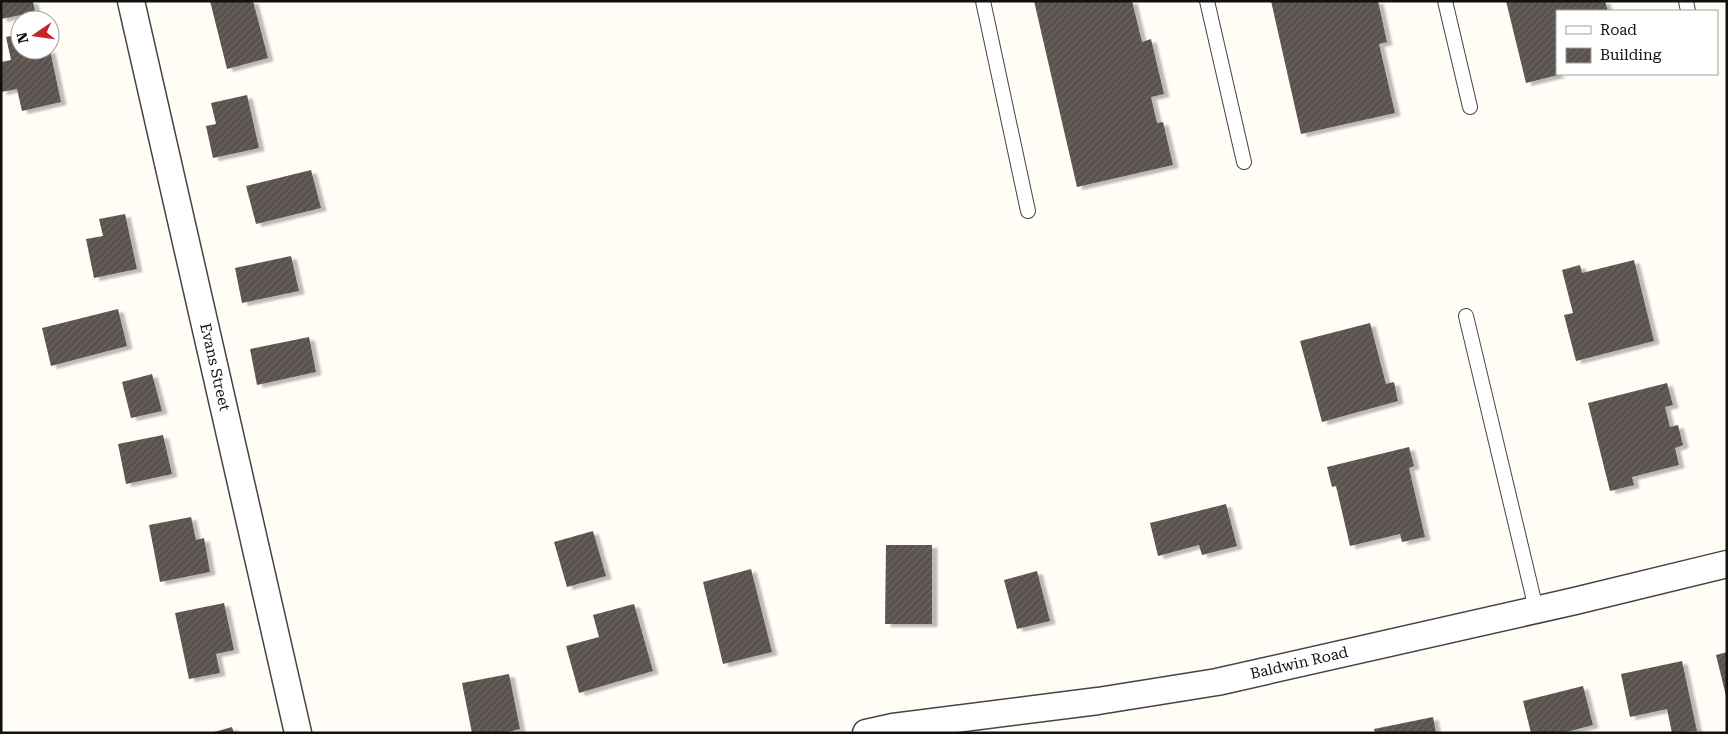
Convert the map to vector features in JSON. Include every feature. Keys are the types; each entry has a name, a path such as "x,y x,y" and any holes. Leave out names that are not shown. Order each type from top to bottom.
{"street":[{"name":"Evans Street","path":"131,1 298,733"},
{"name":"Baldwin Road","path":"866,733 1098,701 1217,682 1536,610 1727,564"}],"lane":[{"path":"983,1 1028,211"},
{"path":"1207,1 1244,162"},
{"path":"1445,1 1470,107"},
{"path":"1466,316 1536,610"}],"building":[{"path":"1,1 33,1 35,10 10,10 10,17 1,19"},
{"path":"210,1 253,1 268,58 227,69"},
{"path":"1034,1 1132,1 1142,42 1151,39 1164,94 1151,97 1157,123 1163,122 1173,165 1077,187"},
{"path":"1271,1 1378,1 1387,42 1379,44 1395,113 1301,134"},
{"path":"1506,1 1605,1 1608,10 1556,10 1556,75 1558,75 1526,83"},
{"path":"10,36 10,55 6,37"},
{"path":"11,60 52,60 61,102 22,111 17,89 1,92 1,62"},
{"path":"247,95 259,148 213,158 206,126 216,124 211,103"},
{"path":"311,170 321,208 256,224 246,186"},
{"path":"125,214 137,269 94,278 86,239 103,236 99,219"},
{"path":"291,256 299,291 242,303 235,268"},
{"path":"1634,260 1654,341 1576,361 1564,315 1573,313 1562,270 1580,265 1582,273"},
{"path":"118,309 127,346 51,366 42,328"},
{"path":"1370,323 1386,384 1394,382 1398,401 1322,422 1300,341"},
{"path":"309,337 316,372 257,385 250,349"},
{"path":"152,374 162,411 131,418 122,382"},
{"path":"1667,383 1673,405 1665,407 1670,427 1678,425 1683,445 1675,448 1679,465 1632,477 1634,485 1610,491 1588,403"},
{"path":"163,435 172,474 126,484 118,444"},
{"path":"1409,447 1414,466 1409,468 1425,537 1402,542 1400,534 1350,546 1336,486 1332,487 1327,467"},
{"path":"1226,504 1237,546 1202,555 1199,545 1158,556 1150,523"},
{"path":"191,517 196,540 204,538 210,572 160,582 149,525"},
{"path":"593,531 606,576 567,587 554,542"},
{"path":"886,545 932,545 932,624 885,624"},
{"path":"751,569 772,652 723,664 703,582"},
{"path":"1037,571 1050,621 1017,629 1004,580"},
{"path":"224,603 234,650 216,654 220,673 189,679 175,613"},
{"path":"634,604 653,671 579,693 566,646 599,637 593,615"},
{"path":"1727,652 1727,696 1726,696 1716,655"},
{"path":"1682,661 1697,731 1672,733 1667,709 1630,717 1621,674"},
{"path":"509,674 520,729 504,733 472,733 462,683"},
{"path":"1583,686 1593,725 1563,733 1531,733 1523,701"},
{"path":"1433,717 1436,733 1375,733 1374,729"},
{"path":"232,727 234,733 214,733 214,732"}]}
